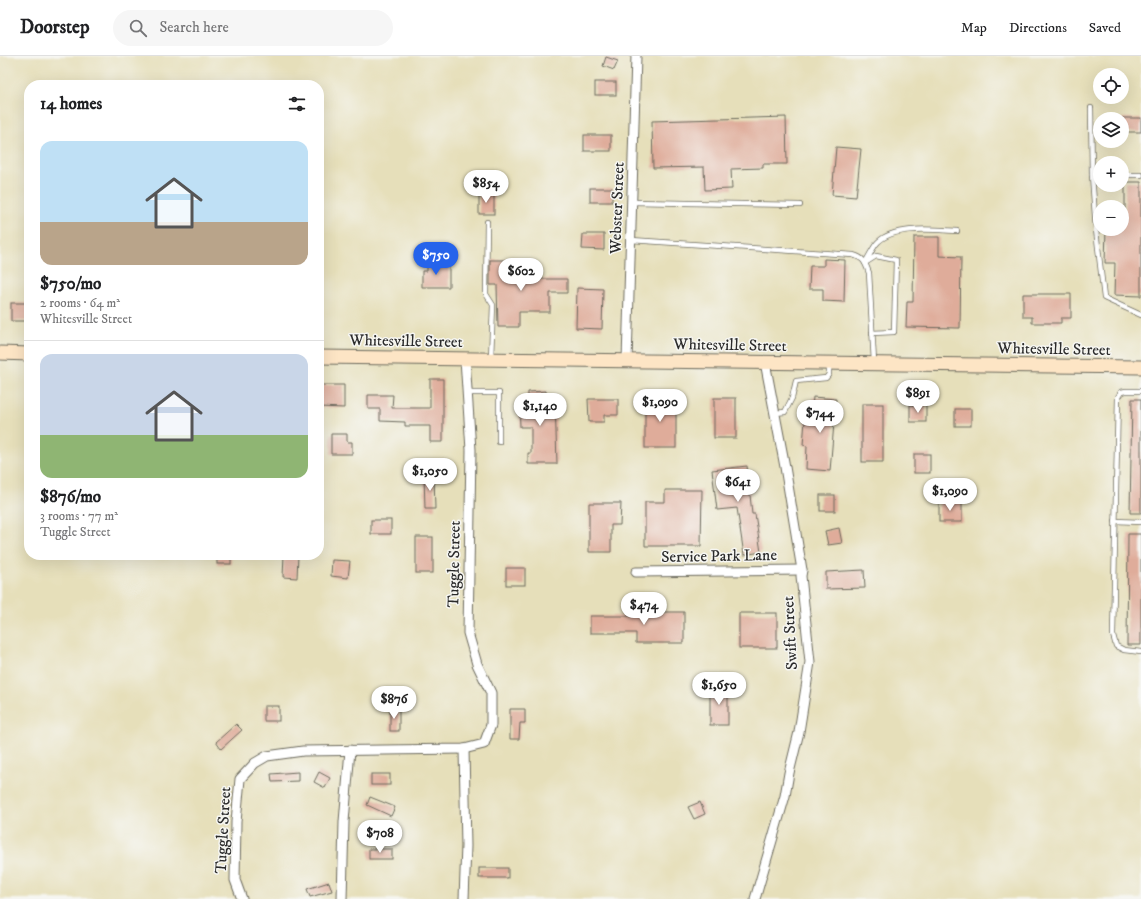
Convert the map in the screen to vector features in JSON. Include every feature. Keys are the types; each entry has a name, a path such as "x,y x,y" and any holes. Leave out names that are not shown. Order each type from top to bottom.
{"main road":[{"path":"0,353 24,354"},
{"name":"Whitesville Street","path":"324,357 1141,367"}],"street":[{"name":"Webster Street","path":"627,361 635,56"},
{"name":"Tuggle Street","path":"242,899 235,880 236,822 240,778 255,763 266,756 303,750 464,749 484,744 491,725 491,693 477,664 468,633 471,450 465,359"},
{"name":"Swift Street","path":"755,899 785,796 799,732 810,662 801,576 802,570 786,467 765,362"},
{"name":"Service Park Lane","path":"636,572 802,570"},
{"path":"464,749 466,846 464,899"},
{"path":"342,899 344,822 350,750"}],"lane":[{"path":"1091,108 1092,175 1096,230 1104,298 1141,315"},
{"path":"1129,175 1141,175"},
{"path":"632,202 800,205"},
{"path":"487,222 486,294 493,305 491,359"},
{"path":"865,263 878,242 892,233 915,230 957,231"},
{"path":"631,240 852,254 861,257 869,273 874,364"},
{"path":"865,263 876,256 896,260 894,332 872,332"},
{"path":"775,414 785,412 792,398 796,381 826,378 829,374 830,363"},
{"path":"1141,391 1121,392 1118,397 1113,635 1116,646 1124,650 1141,652"},
{"path":"468,393 499,393 499,442"},
{"path":"1115,521 1141,522"}],"building":[{"path":"606,57 618,61 614,70 603,66"},
{"path":"595,82 616,82 616,95 595,95"},
{"path":"786,117 787,164 763,164 763,168 731,169 732,189 705,190 704,167 653,168 652,121"},
{"path":"1129,118 1141,118 1141,132 1129,132"},
{"path":"584,135 611,135 611,151 584,151"},
{"path":"836,147 861,149 856,197 832,195"},
{"path":"1129,182 1141,182 1141,296 1114,295 1115,263 1105,263 1106,236 1129,236 1129,200 1125,200 1125,192 1129,192"},
{"path":"590,188 612,188 612,202 590,202"},
{"path":"479,194 494,194 494,214 479,214"},
{"path":"583,234 604,234 604,250 582,249"},
{"path":"914,237 939,237 939,256 961,257 960,328 906,327 907,302 913,302"},
{"path":"824,259 845,260 844,302 823,301 823,289 809,289 810,266 824,266"},
{"path":"490,260 519,260 519,279 567,279 567,293 550,293 550,312 519,312 519,327 498,327 497,285 490,285"},
{"path":"427,264 449,264 449,287 422,287 422,271 427,271"},
{"path":"577,288 603,289 602,329 576,328"},
{"path":"1023,294 1071,294 1071,318 1061,318 1061,323 1032,323 1032,317 1023,317"},
{"path":"11,303 24,303 24,321 11,321"},
{"path":"430,379 443,379 443,442 430,442 430,426 405,426 405,422 380,421 380,409 368,409 368,395 393,395 392,408 430,408"},
{"path":"324,385 344,385 344,408 324,407"},
{"path":"546,391 546,400 555,400 557,464 528,464 528,453 531,453 531,427 520,427 519,400 528,400 528,392"},
{"path":"813,397 836,399 830,471 806,469 807,446 803,445 806,408 812,408"},
{"path":"645,398 676,398 676,448 645,448"},
{"path":"714,398 736,398 736,438 714,438"},
{"path":"588,399 618,399 618,415 604,415 604,422 589,422"},
{"path":"1132,399 1141,399 1141,513 1130,513"},
{"path":"862,404 883,404 883,462 862,462"},
{"path":"910,405 926,405 926,422 910,422"},
{"path":"955,409 971,409 971,426 955,426"},
{"path":"331,434 347,434 347,442 352,442 352,454 331,454"},
{"path":"914,454 930,454 930,473 914,473"},
{"path":"747,466 752,514 755,514 761,552 744,555 737,508 717,510 712,470"},
{"path":"424,475 434,475 435,509 425,509"},
{"path":"665,490 702,490 701,546 645,546 645,502 665,502"},
{"path":"820,495 835,495 835,511 820,511"},
{"path":"939,501 962,501 962,522 939,522"},
{"path":"589,503 621,503 620,525 611,525 611,552 589,552"},
{"path":"371,520 391,520 391,534 371,534"},
{"path":"839,528 842,543 828,545 825,531"},
{"path":"1128,534 1141,534 1141,645 1127,645"},
{"path":"416,537 433,537 433,573 416,573"},
{"path":"217,560 231,560 231,564 217,564"},
{"path":"284,560 298,560 297,578 283,577"},
{"path":"332,560 350,561 348,578 331,576"},
{"path":"506,568 525,568 525,585 506,585"},
{"path":"864,570 865,588 826,589 826,572"},
{"path":"636,612 684,612 684,643 636,643 636,633 590,633 590,616 636,616"},
{"path":"739,613 777,613 777,648 739,648"},
{"path":"710,687 728,687 728,725 710,725"},
{"path":"264,706 279,706 279,721 264,721"},
{"path":"390,708 399,708 399,731 390,731"},
{"path":"510,709 525,709 525,723 520,723 519,739 510,739"},
{"path":"236,724 242,730 221,749 216,742"},
{"path":"298,772 298,781 272,782 271,774"},
{"path":"319,772 330,778 325,788 314,782"},
{"path":"371,774 390,774 390,785 371,785"},
{"path":"370,797 395,807 391,816 367,805"},
{"path":"700,802 705,814 694,819 688,807"},
{"path":"368,822 394,828 392,836 366,830"},
{"path":"369,849 392,849 392,859 369,859"},
{"path":"479,868 508,868 508,878 479,878"},
{"path":"329,882 332,891 310,897 307,889"}]}
